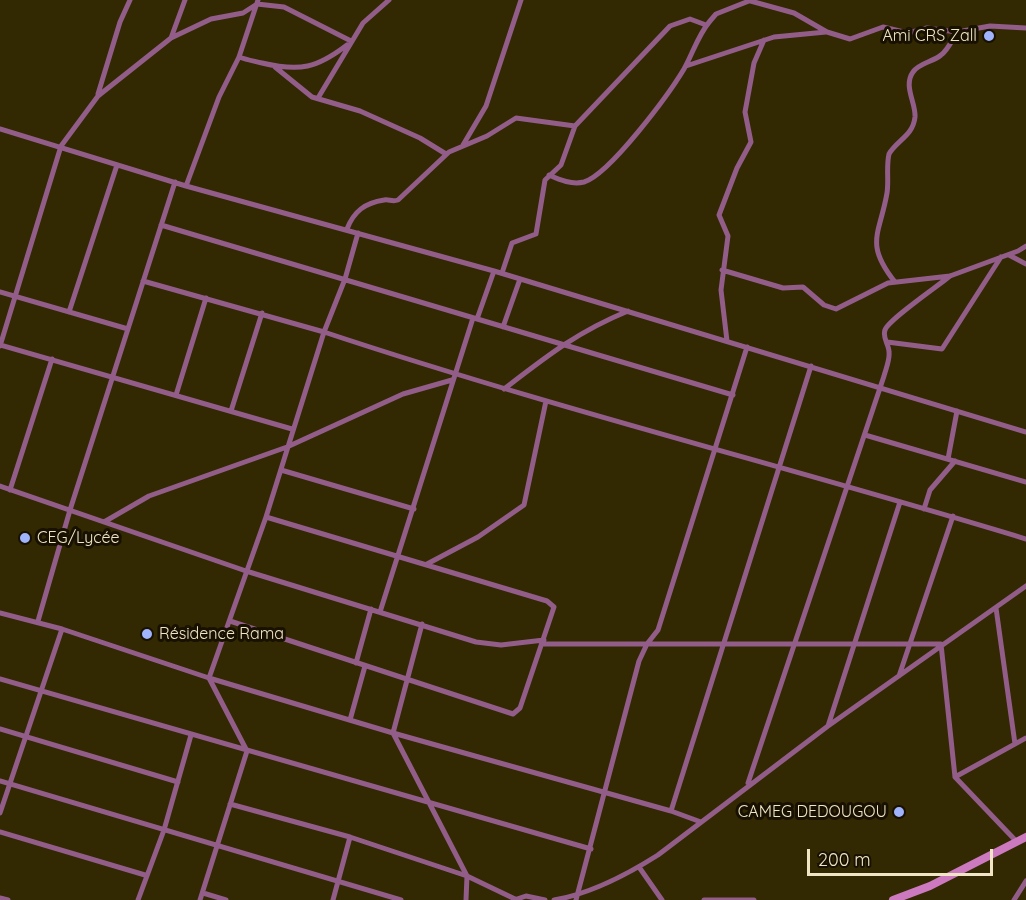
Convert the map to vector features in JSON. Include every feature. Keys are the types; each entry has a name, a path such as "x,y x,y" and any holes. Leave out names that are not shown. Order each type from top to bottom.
{"main road":[{"path":"893,900 930,886 1026,837"}],"street":[{"path":"98,96 120,22 130,0"},
{"path":"171,38 185,0"},
{"path":"318,99 363,23 389,0"},
{"path":"463,145 486,106 521,0"},
{"path":"549,175 572,183 587,181 595,176 648,119 686,66 706,25 716,15 749,0 794,13 827,32 850,39 883,27 903,33 927,28 957,32 990,26 1026,27"},
{"path":"186,186 219,97 239,57 257,2"},
{"path":"292,429 0,345 61,146 98,96 171,38 211,19 243,13 257,2 284,7 350,43"},
{"path":"502,273 512,243 536,234 545,180 561,165 575,126 670,26 690,19 706,25"},
{"path":"686,66 764,40 785,35 827,32"},
{"path":"896,282 881,260 876,243 877,228 887,192 889,154 904,140 913,125 914,111 910,85 912,73 942,55 957,32"},
{"path":"728,341 722,307 722,270 728,236 719,215 737,168 751,142 745,112 753,69 764,40"},
{"path":"239,57 275,67 306,68 328,60 350,43"},
{"path":"275,67 301,90 318,99 360,111 420,138 446,154"},
{"path":"347,229 356,212 383,200 398,200 446,154 487,136 520,117 575,126"},
{"path":"0,129 186,186 502,273 1026,432"},
{"path":"69,312 117,165"},
{"path":"38,621 70,510 175,182"},
{"path":"160,225 733,395"},
{"path":"200,900 247,751 209,678 266,517 292,429 324,332 345,279 358,232"},
{"path":"722,270 783,288 803,287 824,305 836,309 896,282 950,276 1026,246"},
{"path":"1008,255 1026,264"},
{"path":"887,342 942,350 1001,257"},
{"path":"380,612 453,378 494,271"},
{"path":"747,785 866,435 889,359 884,333 890,321 926,297 950,276"},
{"path":"502,327 520,279"},
{"path":"143,281 324,332 453,378 504,389 781,466 1026,539"},
{"path":"0,292 128,329"},
{"path":"176,395 206,298"},
{"path":"504,389 561,344 590,327 628,311"},
{"path":"231,411 262,313"},
{"path":"577,897 639,662 647,644 658,630 703,482 717,449 747,347"},
{"path":"10,490 52,359"},
{"path":"671,811 811,366"},
{"path":"104,522 149,496 287,447 403,394 453,378"},
{"path":"426,564 478,537 524,504 546,401"},
{"path":"948,459 957,411"},
{"path":"866,435 1026,482"},
{"path":"924,509 930,490 955,461"},
{"path":"281,470 414,509"},
{"path":"0,486 246,571 476,642 501,645 544,642 941,644"},
{"path":"828,726 900,502"},
{"path":"899,676 953,516"},
{"path":"230,621 513,714 520,708 544,642 554,607 551,603 266,517"},
{"path":"554,900 577,897 639,867 828,726 1026,586"},
{"path":"996,608 1015,744"},
{"path":"356,663 371,609"},
{"path":"0,613 38,621 209,678 393,733 671,811 701,822"},
{"path":"422,624 393,733 467,876 466,900"},
{"path":"0,813 62,629"},
{"path":"941,644 955,777 1017,842"},
{"path":"350,720 365,666"},
{"path":"0,679 591,849"},
{"path":"0,729 178,782"},
{"path":"138,900 145,875 164,830 191,735"},
{"path":"955,777 1026,738"},
{"path":"0,781 401,900"},
{"path":"230,804 350,837 467,876 514,900 526,896 545,900"},
{"path":"0,832 145,875"},
{"path":"333,900 350,837"},
{"path":"639,867 662,900"},
{"path":"1014,900 1026,881"},
{"path":"203,893 226,900"},
{"path":"0,898 8,900"},
{"path":"704,900 754,900"}],"place":[{"name":"Ami CRS Zall","path":"989,36"},
{"name":"CEG/Lycée","path":"25,538"},
{"name":"Résidence Rama","path":"147,634"},
{"name":"CAMEG DEDOUGOU","path":"899,812"}]}
